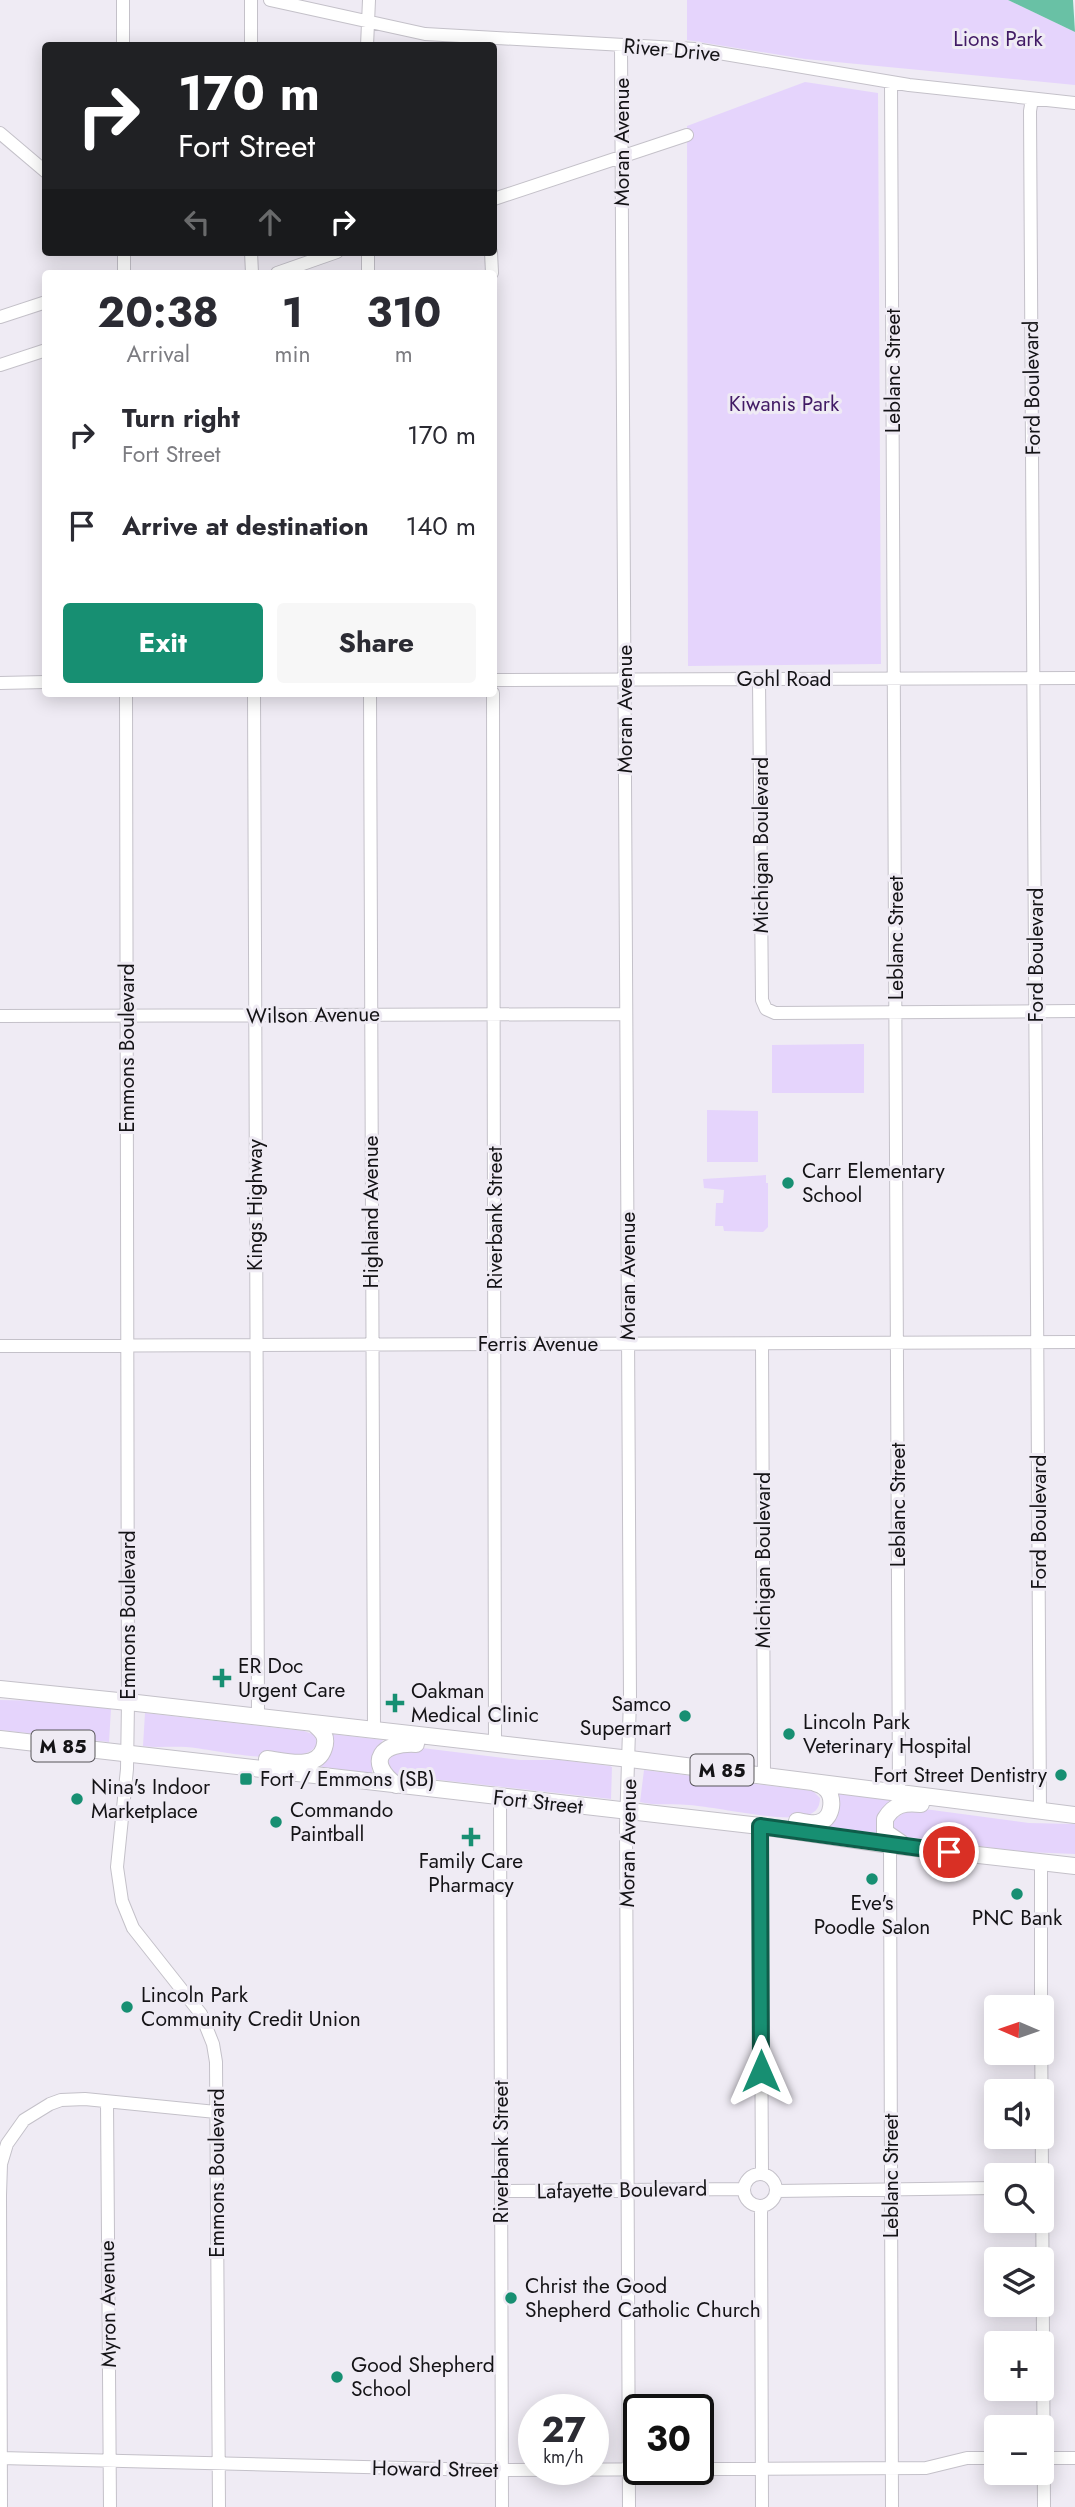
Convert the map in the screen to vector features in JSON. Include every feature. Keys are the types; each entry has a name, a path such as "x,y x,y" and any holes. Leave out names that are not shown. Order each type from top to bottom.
{"main road":[{"name":"M 85","path":"2,1691 128,1702 630,1759 1075,1815"},
{"path":"188,1760 212,1754 300,1762 314,1760 322,1753 326,1744 324,1734 314,1724"},
{"name":"Fort Street","path":"0,1739 387,1781 1075,1866"},
{"path":"387,1781 380,1764 381,1758 385,1750 394,1744 491,1751 504,1745"},
{"path":"649,1814 687,1807 816,1824 826,1818 832,1805 826,1788 813,1782"},
{"path":"909,1847 885,1832 885,1819 898,1805 908,1803 1029,1818 1040,1812"},
{"path":"1004,1858 1056,1855 1075,1857"}],"street":[{"path":"122,42 123,0"},
{"path":"251,0 251,42"},
{"name":"River Drive","path":"270,0 425,34 491,41 695,50 891,82 1075,103"},
{"path":"367,42 369,0"},
{"name":"Moran Avenue","path":"621,45 630,1759 626,1812 629,2394"},
{"name":"Leblanc Street","path":"891,82 899,1794"},
{"name":"Ford Boulevard","path":"1032,99 1040,1812"},
{"path":"0,133 42,169"},
{"path":"497,198 687,135"},
{"path":"286,270 326,256"},
{"path":"0,317 42,303"},
{"path":"0,365 42,350"},
{"name":"Gohl Road","path":"497,680 1075,678"},
{"name":"Michigan Boulevard","path":"759,680 762,1000 766,1009 775,1013 896,1012"},
{"path":"0,683 42,682"},
{"name":"Emmons Boulevard","path":"126,697 128,1702 127,1753 117,1867 121,1901 133,1928 194,2002 207,2026 216,2062 219,2507"},
{"name":"Kings Highway","path":"254,697 258,1717"},
{"name":"Highland Avenue","path":"370,697 374,1731"},
{"name":"Riverbank Street","path":"493,697 496,1345 504,1745"},
{"path":"896,1012 1075,1011"},
{"name":"Wilson Avenue","path":"0,1016 626,1014"},
{"name":"Ferris Avenue","path":"0,1346 1075,1342"},
{"name":"Michigan Boulevard","path":"762,1344 764,1776"},
{"name":"Riverbank Street","path":"500,1797 502,2507"},
{"path":"760,1826 762,2174"},
{"name":"Leblanc Street","path":"890,1845 892,2507"},
{"path":"1041,1863 1041,1995"},
{"path":"1041,2065 1042,2163"},
{"path":"1,2507 0,2195 3,2155 14,2131 24,2119 39,2109 73,2099 216,2112"},
{"name":"Myron Avenue","path":"107,2102 110,2507"},
{"path":"762,2174 773,2180 776,2191 769,2203 761,2206 746,2199 744,2189 751,2176 762,2174"},
{"name":"Lafayette Boulevard","path":"501,2191 744,2189"},
{"path":"776,2191 984,2189"},
{"path":"761,2206 762,2507"},
{"path":"1042,2233 1042,2415"},
{"name":"Howard Street","path":"0,2458 219,2465 502,2470 623,2469"},
{"name":"Howard Street","path":"714,2469 926,2468 967,2458 984,2458"},
{"path":"1054,2458 1075,2458"},
{"name":"Moran Avenue","path":"629,2485 629,2507"},
{"path":"1043,2485 1044,2507"}],"green space":[{"name":"Lions Park","path":"687,0 1008,0 1075,32 1075,85 805,59 687,40"},
{"name":"Kiwanis Park","path":"805,82 878,93 881,664 688,666 687,126"},
{"path":"864,1044 864,1093 772,1093 772,1045"},
{"path":"707,1110 758,1111 758,1162 707,1162"},
{"path":"766,1175 768,1227 763,1232 724,1231 723,1226 715,1226 716,1203 723,1203 724,1190 704,1188 703,1179"},
{"path":"0,1700 48,1701 111,1709 109,1742 0,1730"},
{"path":"145,1713 304,1731 315,1735 317,1745 307,1753 275,1758 186,1747 143,1746"},
{"path":"332,1734 383,1740 372,1758 372,1773 321,1767 332,1749"},
{"path":"414,1747 520,1760 560,1760 610,1766 611,1799 395,1775 387,1764 389,1760 398,1752"},
{"path":"644,1770 813,1791 820,1798 820,1802 818,1808 804,1816 780,1817 689,1805 640,1802"},
{"path":"835,1793 891,1800 880,1815 877,1833 824,1826"},
{"path":"917,1808 1029,1823 1075,1824 1075,1854 1026,1852 900,1836 893,1829 894,1820 906,1811"}],"shaded area":[{"path":"1008,0 1073,0 1075,32"}],"place":[{"name":"Carr Elementary School","path":"788,1183"},
{"name":"ER Doc Urgent Care","path":"222,1678"},
{"name":"Oakman Medical Clinic","path":"395,1703"},
{"name":"Samco Supermart","path":"685,1716"},
{"name":"Lincoln Park Veterinary Hospital","path":"789,1734"},
{"name":"Fort Street Dentistry","path":"1061,1775"},
{"name":"Fort / Emmons (SB)","path":"246,1779"},
{"name":"Nina's Indoor Marketplace","path":"77,1799"},
{"name":"Commando Paintball","path":"276,1822"},
{"name":"Family Care Pharmacy","path":"471,1837"},
{"name":"Eve's Poodle Salon","path":"872,1879"},
{"name":"PNC Bank","path":"1017,1894"},
{"name":"Lincoln Park Community Credit Union","path":"127,2007"},
{"name":"Christ the Good Shepherd Catholic Church","path":"511,2298"},
{"name":"Good Shepherd School","path":"337,2377"}],"route":[{"path":"761,2071 760,1826 949,1852"}]}
